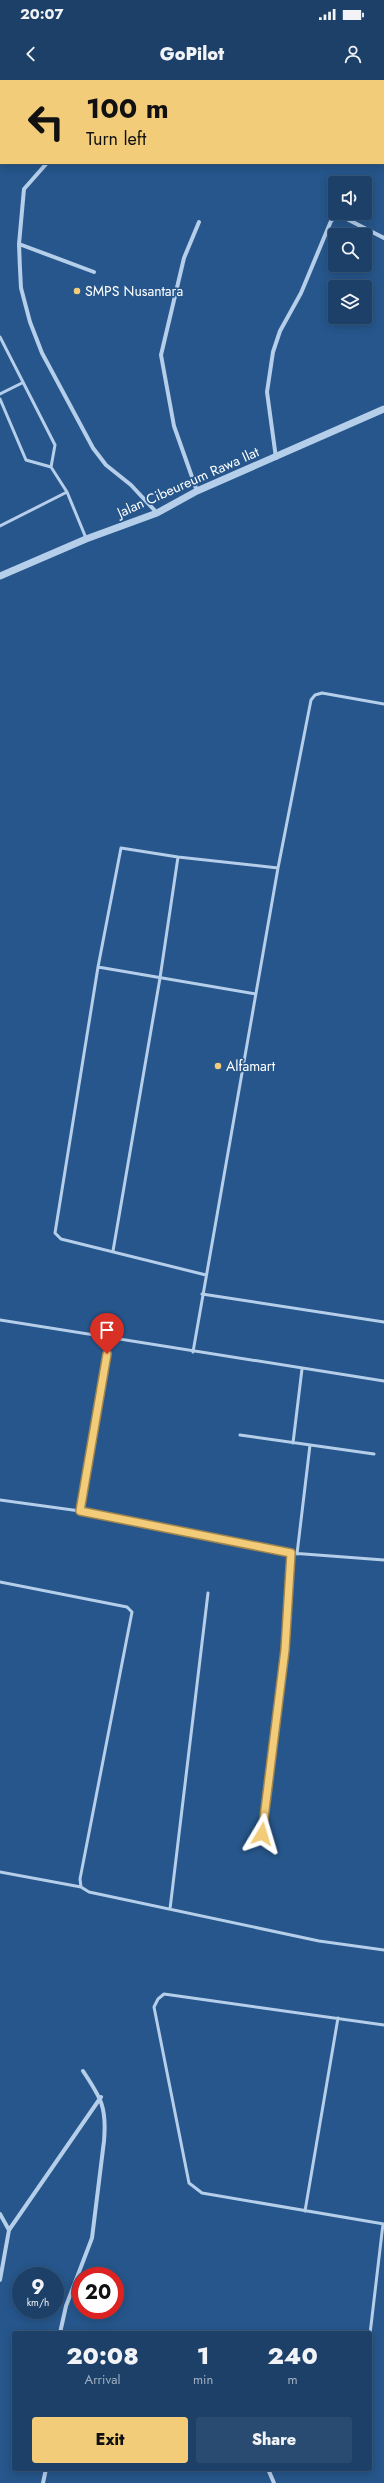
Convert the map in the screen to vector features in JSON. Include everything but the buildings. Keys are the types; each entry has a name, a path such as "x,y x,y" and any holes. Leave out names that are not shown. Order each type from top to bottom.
{"street":[{"path":"46,164 25,186 19,244 24,300 42,353 99,456 131,485 157,513"},
{"path":"276,458 266,392 273,352 280,331 301,293 330,221 335,217 341,216 384,238"},
{"path":"197,491 174,426 161,354 184,258 199,222"},
{"path":"19,244 94,272"},
{"name":"Jalan Cibeureum Rawa Ilat","path":"0,576 86,539 157,513 197,491 276,458 384,409"},
{"path":"60,2331 64,2315 87,2254 96,2221 105,2126 101,2097 83,2071"},
{"path":"0,2280 9,2230 101,2097"},
{"path":"0,2214 9,2230"},
{"path":"43,2483 46,2471"},
{"path":"269,2471 274,2483"}],"lane":[{"path":"0,337 22,383 55,445 51,467"},
{"path":"0,394 22,383"},
{"path":"0,399 26,460 51,467 67,492 86,539"},
{"path":"0,526 67,492"},
{"path":"193,1352 278,868 311,700 315,695 322,693 384,704"},
{"path":"206,1275 61,1239 56,1236 54,1230 98,967 121,848 178,857 278,868"},
{"path":"113,1251 160,978 178,857"},
{"path":"98,967 256,994"},
{"path":"202,1294 384,1322"},
{"path":"0,1320 302,1370 384,1381"},
{"path":"80,1511 110,1338"},
{"path":"293,1443 302,1370"},
{"path":"240,1435 374,1454"},
{"path":"297,1554 310,1445"},
{"path":"0,1500 80,1511 297,1554 384,1560"},
{"path":"262,1834 285,1650 291,1553"},
{"path":"0,1582 127,1607 132,1612 80,1879 82,1887"},
{"path":"170,1909 208,1593"},
{"path":"0,1872 82,1887 89,1892 319,1941 384,1950"},
{"path":"370,2331 384,2224 202,2193 189,2183 154,2007 158,1999 164,1994 384,2025"},
{"path":"305,2211 338,2018"}],"place":[{"name":"SMPS Nusantara","path":"77,291"},
{"name":"Alfamart","path":"218,1066"}],"route":[{"path":"107,1354 80,1511 291,1553 285,1650 262,1834"}]}
